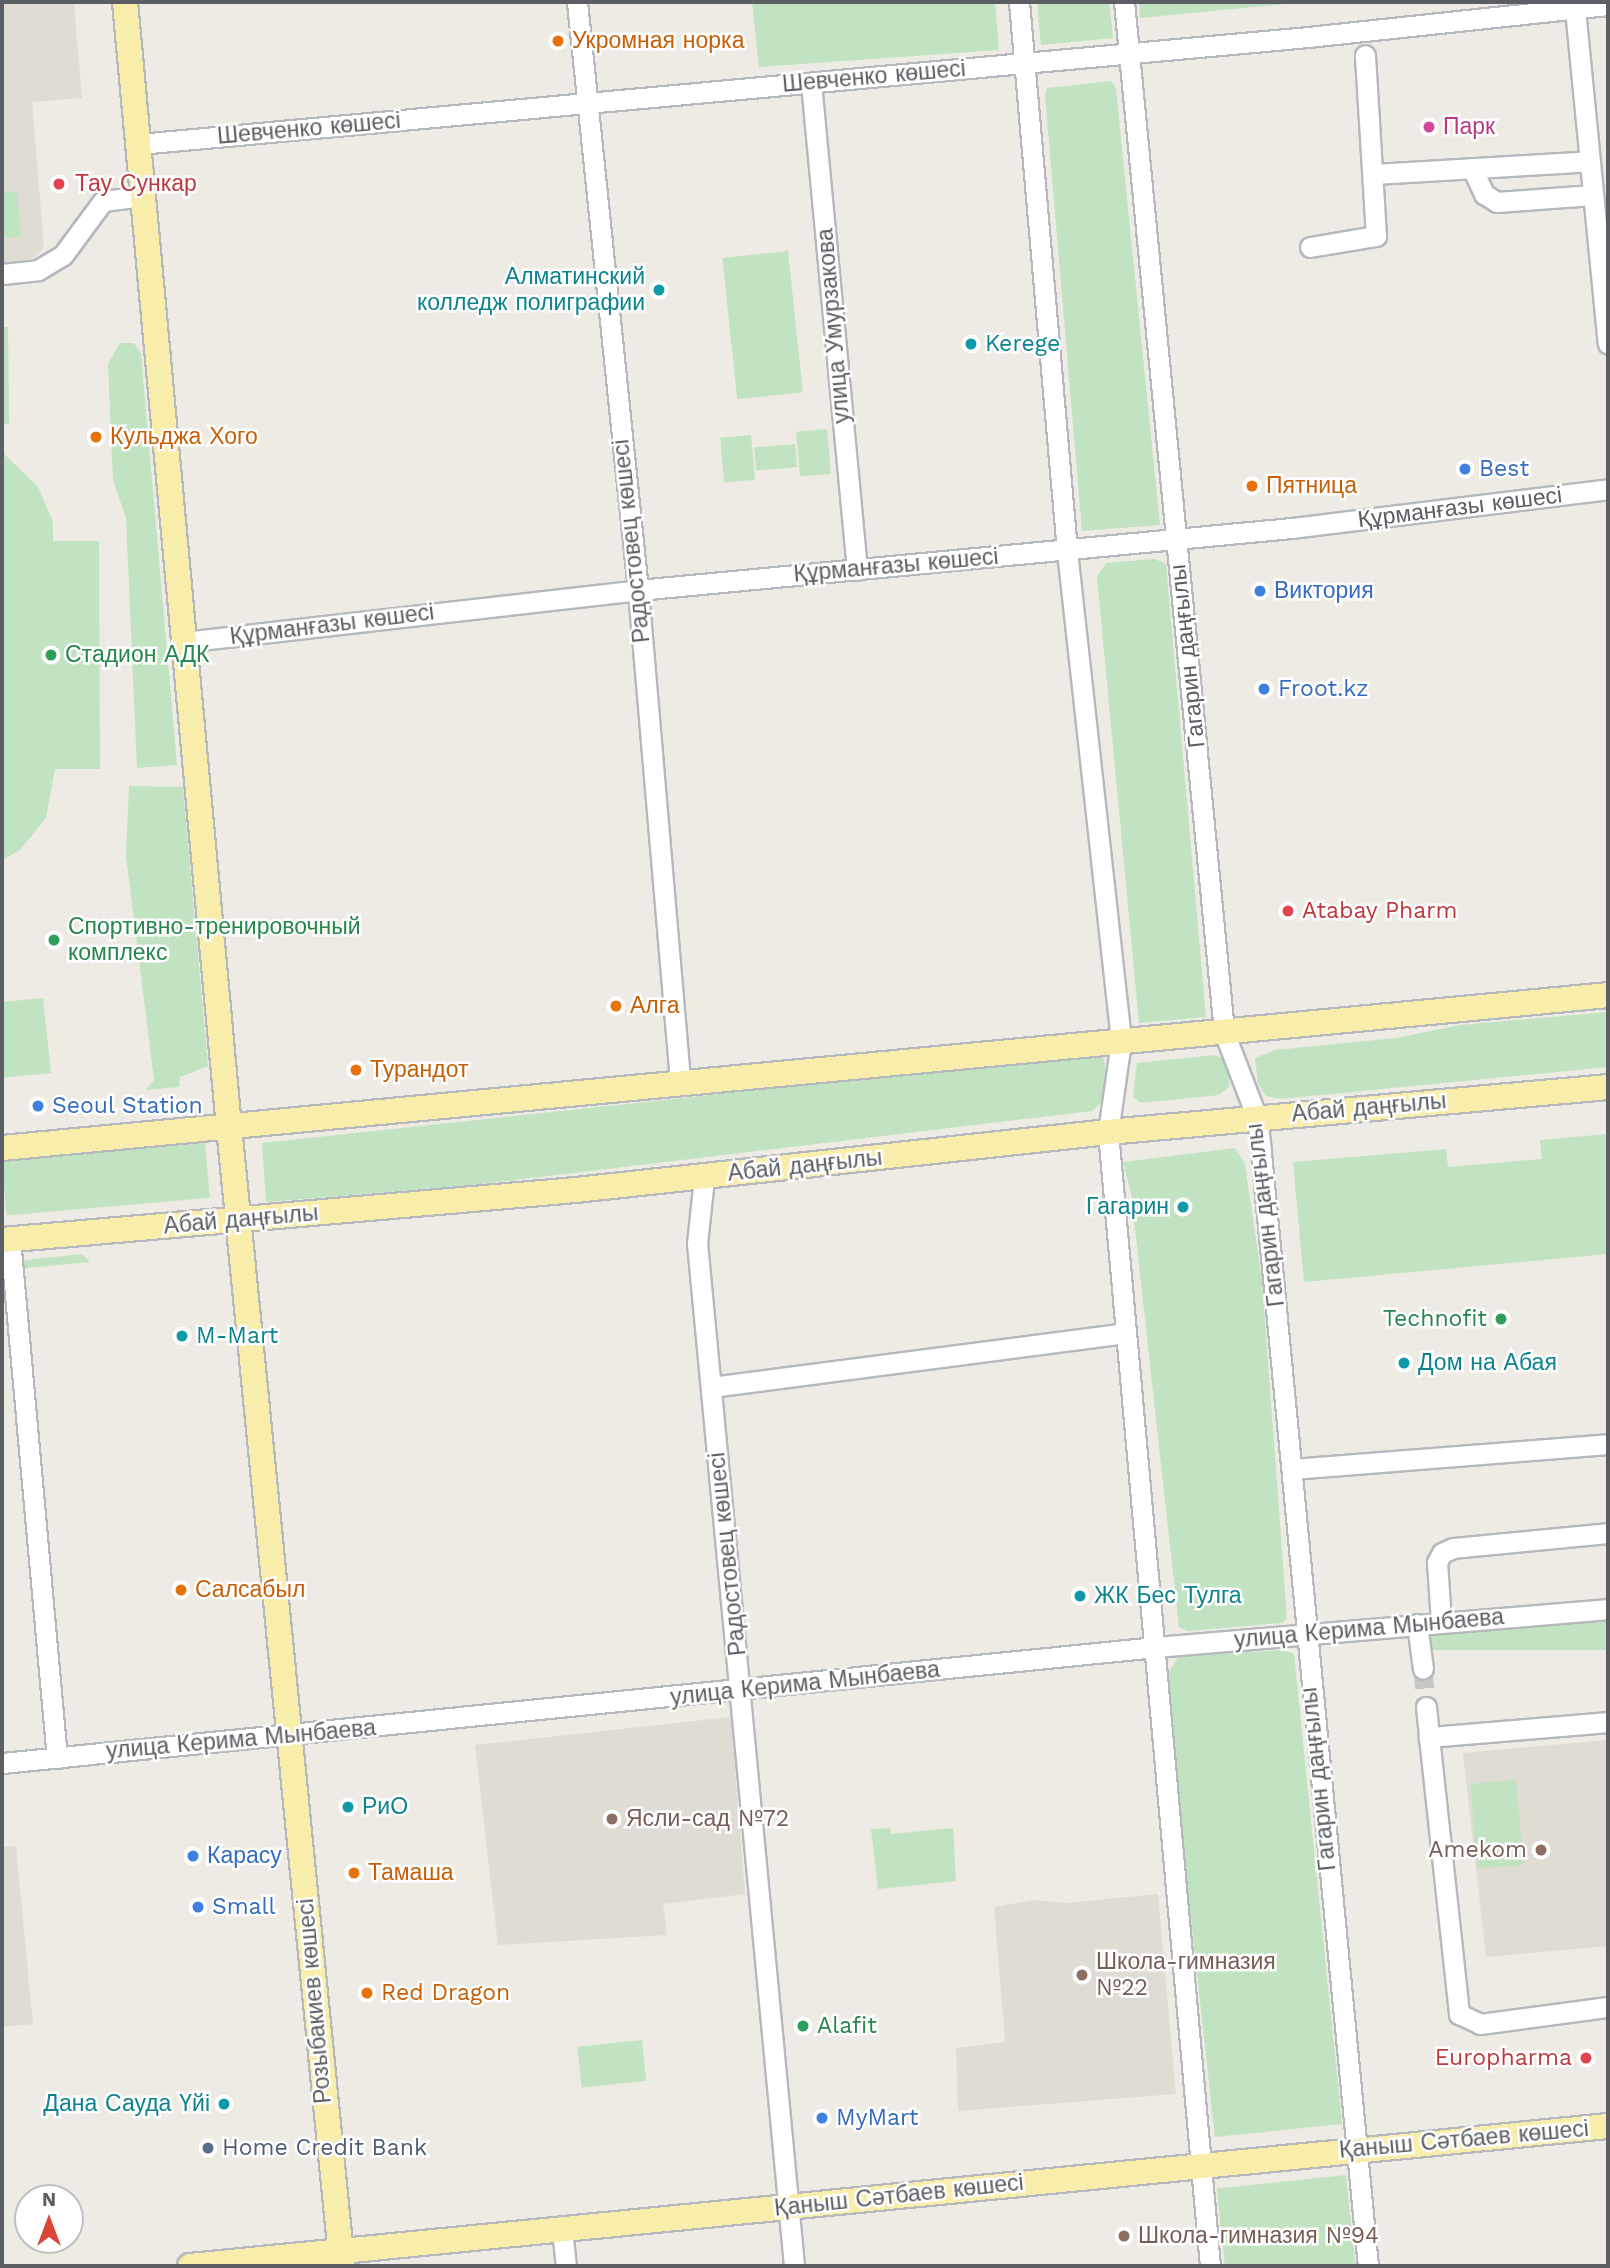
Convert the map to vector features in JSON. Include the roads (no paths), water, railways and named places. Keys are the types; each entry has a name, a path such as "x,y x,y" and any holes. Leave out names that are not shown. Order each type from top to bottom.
{"main road":[{"path":"125,2 183,642 240,1220"},
{"path":"2,1148 680,1081 1608,995"},
{"name":"Абай даңғылы","path":"6,1240 704,1178 1108,1132 1608,1087"},
{"name":"Розыбакиев көшесі","path":"240,1220 342,2259"},
{"name":"Қаныш Сәтбаев көшесі","path":"190,2266 342,2259 562,2229 1608,2126"}],"street":[{"name":"Радостовец көшесі","path":"577,2 585,103 638,590 680,1081"},
{"path":"1019,2 1067,551 1121,1041 1108,1132 1210,2266"},
{"name":"Гагарин даңғылы","path":"1124,2 1224,1032 1257,1118 1368,2266"},
{"name":"Шевченко көшесі","path":"139,144 1023,64 1608,5"},
{"path":"1575,9 1608,344"},
{"path":"1310,247 1376,236 1365,55"},
{"name":"улица Умурзакова","path":"811,83 857,570"},
{"path":"1374,174 1590,161"},
{"path":"1472,168 1484,194 1497,202 1593,194"},
{"path":"2,274 38,270 63,256 103,201 143,196"},
{"name":"Құрманғазы көшесі","path":"183,642 638,590 1176,540 1608,489"},
{"name":"Радостовец көшесі","path":"704,1178 696,1243 742,1691 794,2266"},
{"path":"6,1240 57,1758"},
{"path":"711,1387 1126,1333"},
{"path":"1292,1469 1608,1444"},
{"path":"1441,1622 1437,1562 1442,1553 1453,1548 1608,1532"},
{"name":"улица Керима Мынбаева","path":"2,1763 742,1691 1156,1647 1608,1609"},
{"path":"1417,1624 1423,1669"},
{"path":"1426,1707 1459,2014 1480,2024 1608,2007"},
{"path":"1429,1737 1608,1722"},
{"path":"562,2229 566,2266"}],"tunnel":[{"path":"1423,1669 1426,1707"}],"place":[{"name":"Укромная норка","path":"558,41"},
{"name":"Парк","path":"1429,127"},
{"name":"Тау Сункар","path":"59,184"},
{"name":"Алматинский колледж полиграфии","path":"659,290"},
{"name":"Kerege","path":"971,344"},
{"name":"Кульджа Хого","path":"96,437"},
{"name":"Best","path":"1465,469"},
{"name":"Пятница","path":"1252,486"},
{"name":"Виктория","path":"1260,591"},
{"name":"Стадион АДК","path":"51,655"},
{"name":"Froot.kz","path":"1264,689"},
{"name":"Atabay Pharm","path":"1288,911"},
{"name":"Спортивно-тренировочный комплекс","path":"54,940"},
{"name":"Алга","path":"616,1006"},
{"name":"Турандот","path":"356,1070"},
{"name":"Seoul Station","path":"38,1106"},
{"name":"Гагарин","path":"1183,1207"},
{"name":"Technofit","path":"1501,1319"},
{"name":"M-Mart","path":"182,1336"},
{"name":"Дом на Абая","path":"1404,1363"},
{"name":"Салсабыл","path":"181,1590"},
{"name":"ЖК Бес Тулга","path":"1080,1596"},
{"name":"РиО","path":"348,1807"},
{"name":"Ясли-сад №72","path":"612,1819"},
{"name":"Amekom","path":"1541,1850"},
{"name":"Карасу","path":"193,1856"},
{"name":"Тамаша","path":"354,1873"},
{"name":"Small","path":"198,1907"},
{"name":"Школа-гимназия №22","path":"1082,1975"},
{"name":"Red Dragon","path":"367,1993"},
{"name":"Alafit","path":"803,2026"},
{"name":"Europharma","path":"1586,2058"},
{"name":"Дана Сауда Үйі","path":"224,2104"},
{"name":"MyMart","path":"822,2118"},
{"name":"Home Credit Bank","path":"208,2148"},
{"name":"Школа-гимназия №94","path":"1124,2236"}]}
